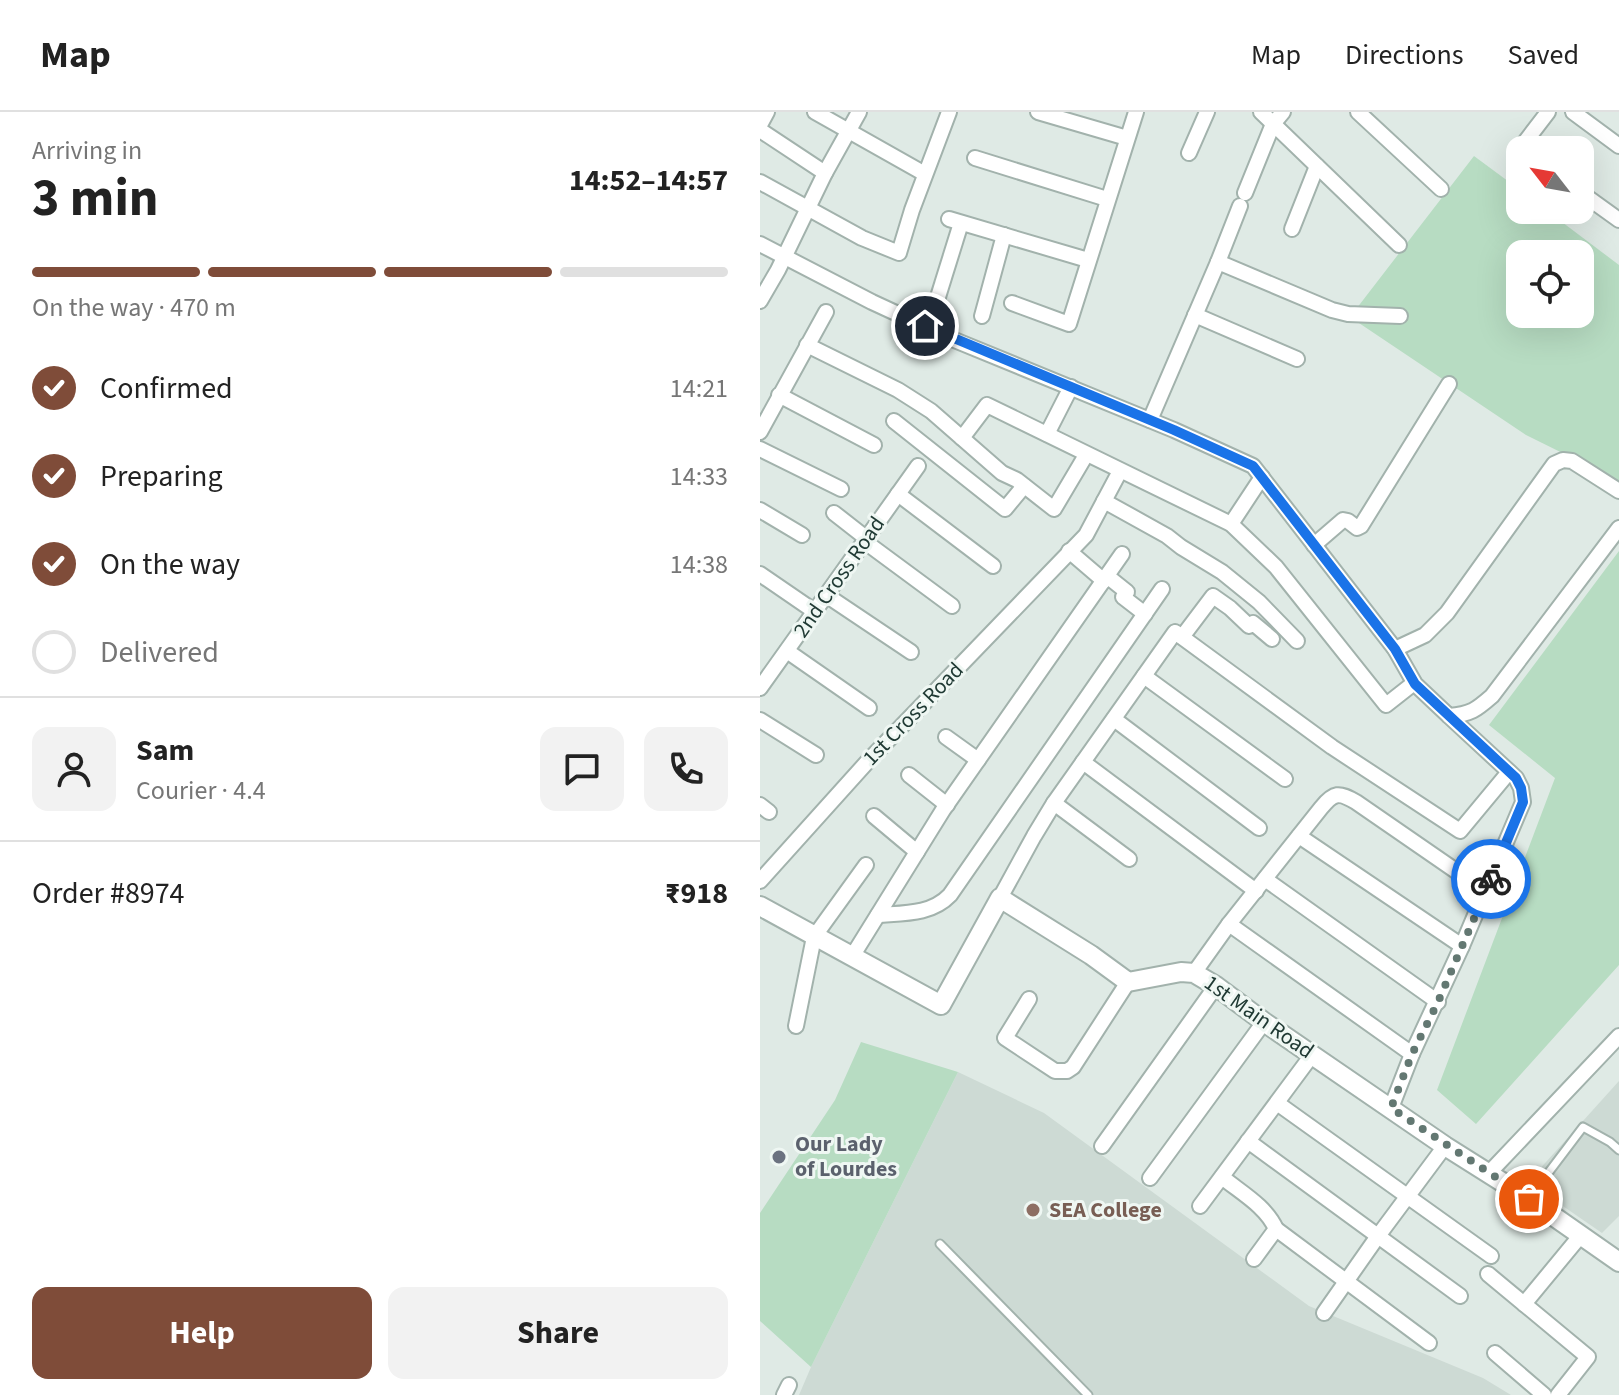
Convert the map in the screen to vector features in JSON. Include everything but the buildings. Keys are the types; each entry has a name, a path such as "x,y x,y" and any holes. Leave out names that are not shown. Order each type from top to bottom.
{"street":[{"path":"767,112 760,128 825,173"},
{"path":"815,112 925,174"},
{"path":"760,301 859,112"},
{"path":"1038,112 1127,138"},
{"path":"1012,303 1069,324 1136,112"},
{"path":"1189,153 1207,112"},
{"path":"1261,112 1278,118 1317,166 1399,245"},
{"path":"1358,112 1441,189"},
{"path":"1530,136 1548,112"},
{"path":"1573,112 1619,146"},
{"path":"760,182 862,238 899,253 943,114"},
{"path":"1150,420 1278,118"},
{"path":"975,158 1107,199"},
{"path":"1292,229 1317,166"},
{"path":"1594,202 1619,220"},
{"path":"938,297 955,221 1088,260"},
{"path":"982,316 1004,235"},
{"path":"760,244 952,339 1253,466 1395,649 1414,683 1516,778 1523,802 1391,1108"},
{"path":"1218,262 1332,310 1348,314 1400,316"},
{"path":"760,432 826,312"},
{"path":"1195,315 1297,359"},
{"path":"807,345 898,390 931,411 1002,473 1054,509 1086,455"},
{"path":"1314,545 1343,520 1357,528 1361,526 1449,384"},
{"path":"1047,434 1071,387"},
{"path":"779,395 874,445"},
{"path":"962,438 987,405 1231,524 1276,567 1386,705 1414,683"},
{"path":"894,421 1005,509 1024,486"},
{"path":"760,449 841,489"},
{"path":"1395,649 1425,635 1447,613 1554,464 1563,460 1572,461 1619,491"},
{"name":"2nd Cross Road","path":"760,688 918,466"},
{"name":"1st Cross Road","path":"760,881 868,761 1086,535 1120,471"},
{"path":"1231,524 1262,477"},
{"path":"898,494 993,566"},
{"path":"1104,501 1167,536 1222,572 1259,602 1297,641"},
{"path":"760,510 802,535"},
{"path":"834,513 952,606"},
{"path":"1449,716 1466,715 1492,696 1619,528"},
{"path":"1069,551 1127,592 1123,597 1145,614"},
{"path":"853,955 947,805 1122,554"},
{"path":"760,574 814,611"},
{"path":"878,915 934,908 950,895 1162,589"},
{"path":"826,595 911,652"},
{"path":"1182,637 1213,596 1249,626 1253,623 1272,639"},
{"path":"760,906 941,1005 1054,803 1175,632 1332,747 1460,831 1509,772"},
{"path":"787,651 869,708"},
{"path":"1144,676 1285,779"},
{"path":"1114,719 1259,828"},
{"path":"760,720 816,755"},
{"path":"946,737 978,760"},
{"path":"1083,762 1260,885 1438,1002"},
{"path":"909,775 947,805"},
{"path":"1194,973 1328,799 1336,794 1345,795 1485,891"},
{"path":"1054,803 1129,859"},
{"path":"874,816 917,852"},
{"path":"1299,836 1462,946"},
{"path":"796,1026 814,937 866,865"},
{"path":"1000,898 1128,982 1073,1067 1067,1071 1055,1071 1005,1038 1029,999"},
{"path":"1229,924 1412,1054"},
{"name":"1st Main Road","path":"1128,982 1181,972 1194,973 1619,1262"},
{"path":"1102,1146 1216,986"},
{"path":"1150,1178 1264,1022"},
{"path":"1489,1173 1619,1036"},
{"path":"1200,1206 1312,1055"},
{"path":"1277,1103 1491,1256"},
{"path":"1248,1141 1460,1296"},
{"path":"1324,1313 1445,1146"},
{"path":"1222,1177 1257,1205 1276,1229 1429,1343"},
{"path":"1254,1259 1276,1229"},
{"path":"1524,1304 1581,1235"},
{"path":"1488,1274 1588,1357 1558,1395"},
{"path":"1495,1353 1544,1395"}],"lane":[{"path":"1529,1199 1583,1127 1619,1150"},
{"path":"940,1244 1088,1395"}],"shaded area":[{"name":"SEA College","path":"958,1072 1044,1113 1309,1306 1483,1378 1511,1395 799,1395"},
{"path":"1619,1081 1619,1216 1602,1233 1528,1182"}],"green space":[{"path":"1474,156 1506,180 1506,224 1565,224 1586,240 1506,240 1506,328 1594,328 1594,246 1619,265 1619,481 1526,435 1350,317"},
{"path":"1619,551 1619,965 1476,1124 1437,1090 1555,778 1489,725"},
{"path":"861,1042 958,1072 811,1367 760,1321 760,1213 835,1100"}],"way so far":[{"path":"1491,879 1391,1108 1529,1199"}],"place":[{"name":"Our Lady of Lourdes","path":"779,1157"},
{"name":"SEA College","path":"1033,1210"}],"route":[{"path":"925,326 1253,466 1395,649 1415,684 1516,778 1523,802 1491,879"}]}
